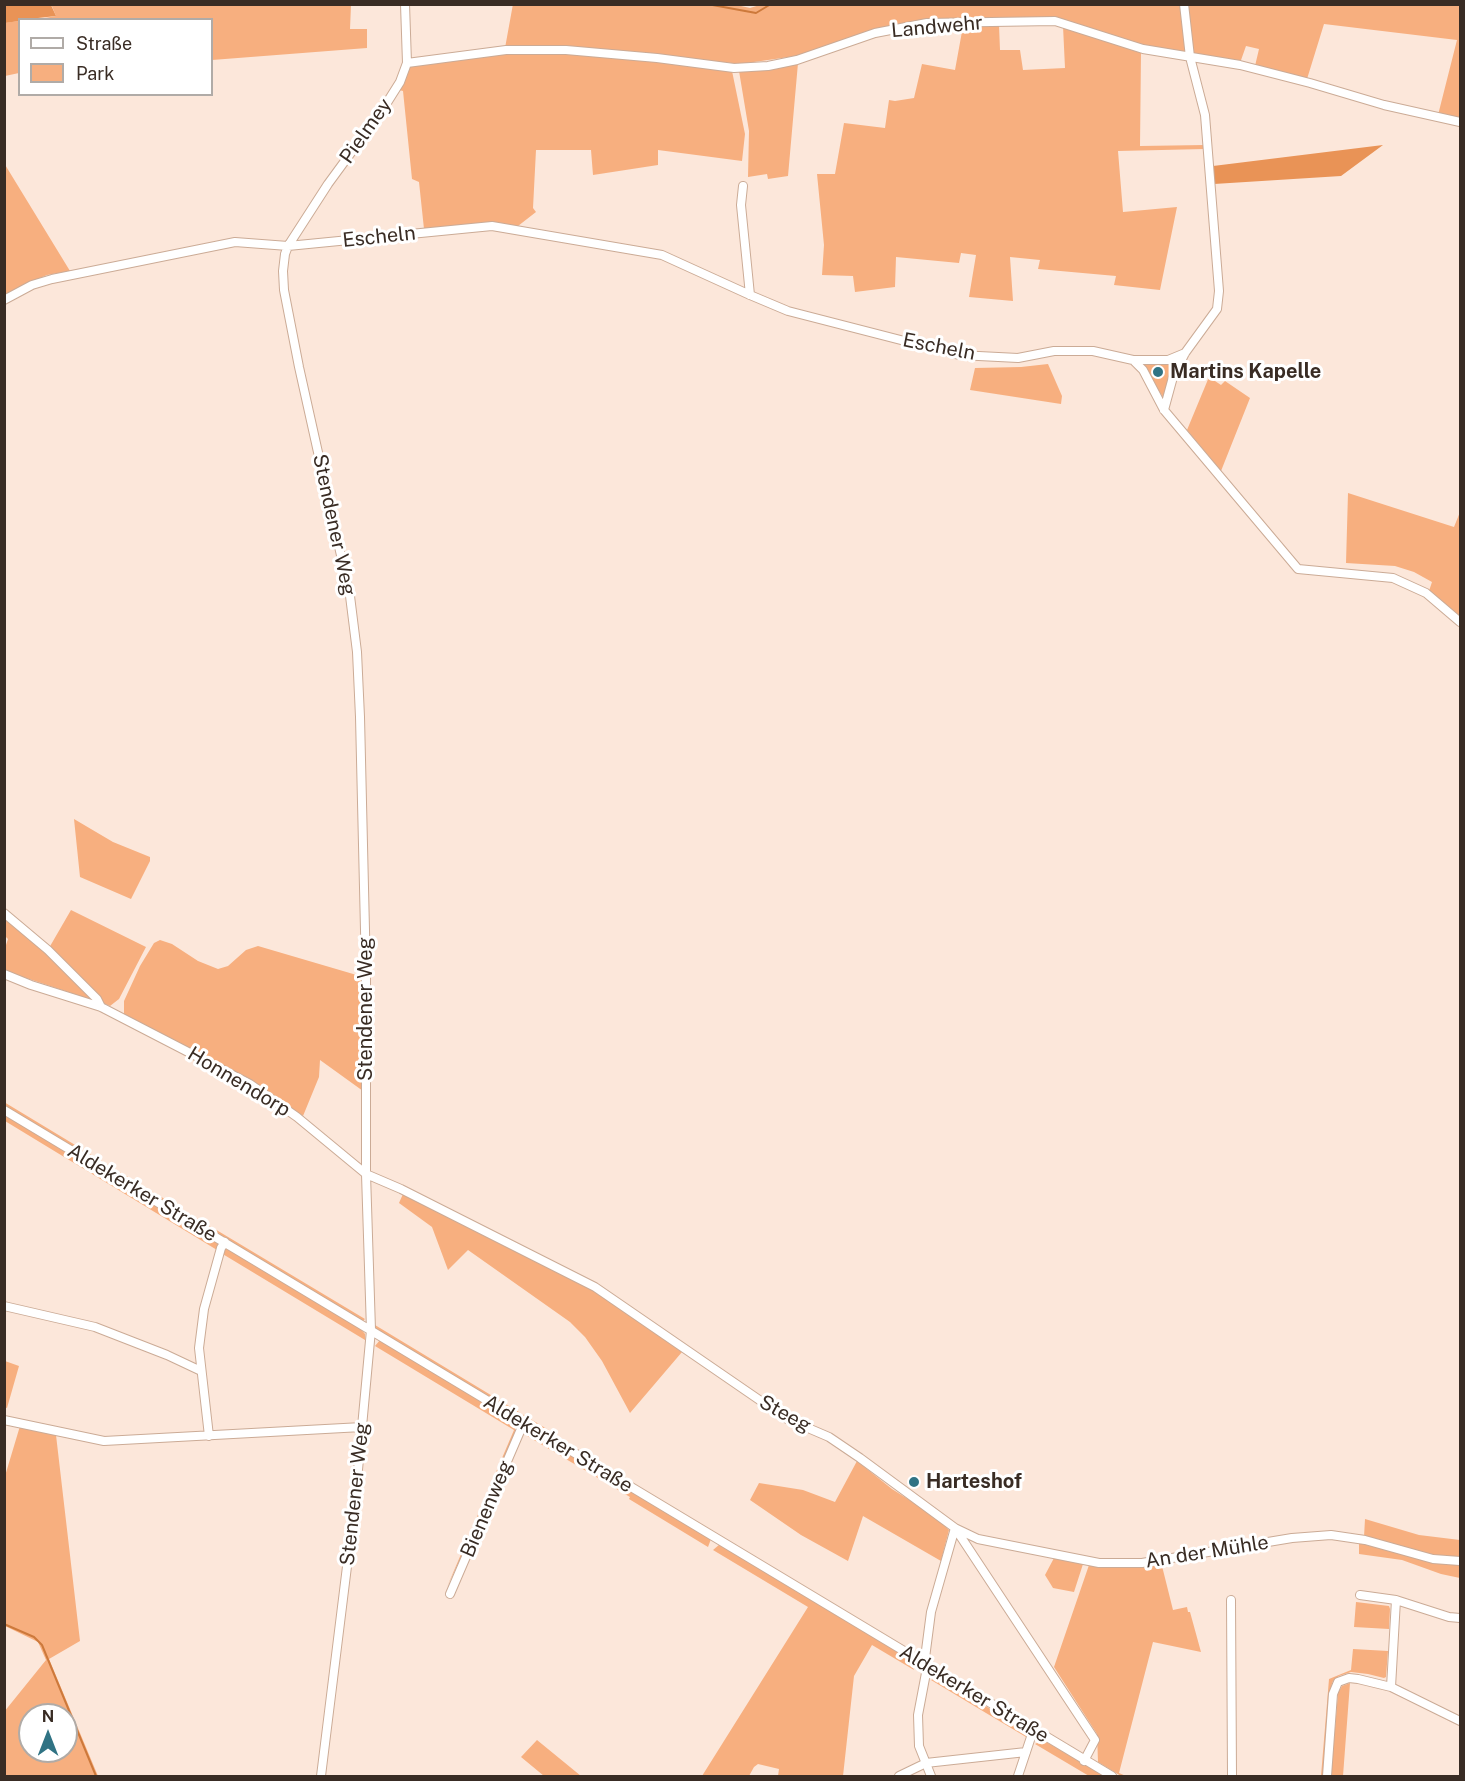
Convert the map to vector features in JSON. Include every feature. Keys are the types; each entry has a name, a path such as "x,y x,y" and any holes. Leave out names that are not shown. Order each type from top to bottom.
{"street":[{"name":"Pielmey","path":"288,246 328,184 400,82 407,63 405,4"},
{"path":"1164,410 1173,377 1185,353 1217,309 1219,291 1205,115 1190,57 1184,4"},
{"name":"Landwehr","path":"407,63 506,50 566,50 734,68 768,66 797,60 875,33 927,23 1055,21 1143,49 1240,65 1384,105 1461,122"},
{"path":"743,186 741,205 750,296"},
{"name":"Escheln","path":"4,300 32,285 52,279 222,243 253,242 288,246 492,226 662,255 750,296 789,311 959,355 1018,358 1054,351 1093,351 1133,360 1168,360 1185,353"},
{"name":"Stendener Weg","path":"288,246 283,271 284,290 350,596 357,652 366,973 366,1174 371,1330 340,1630 321,1776"},
{"path":"1133,360 1143,370 1164,410 1298,569 1393,578 1426,593 1461,622"},
{"name":"Honnendorp","path":"4,913 48,951 97,999 101,1006"},
{"name":"Honnendorp","path":"4,974 31,985 101,1006 250,1084 297,1117 366,1174"},
{"name":"Aldekerker Straße","path":"4,1110 1112,1776"},
{"name":"Steeg","path":"366,1174 401,1189 595,1287 787,1419 829,1437 955,1528 1095,1740 1084,1761"},
{"path":"208,1436 199,1348 204,1309 220,1248 225,1242"},
{"path":"4,1306 96,1327 201,1371"},
{"path":"4,1419 104,1441 362,1427"},
{"name":"Bienenweg","path":"450,1594 525,1424"},
{"path":"931,1776 919,1746 917,1724 926,1673 931,1612 955,1528"},
{"name":"An der Mühle","path":"955,1528 978,1539 1099,1563 1142,1563 1292,1538 1331,1535 1365,1540 1433,1559 1461,1561"},
{"path":"1360,1595 1396,1600 1449,1617 1461,1618"},
{"path":"1231,1599 1232,1776"},
{"path":"1391,1687 1396,1600"},
{"path":"1327,1776 1333,1694 1338,1682 1349,1678 1391,1687 1461,1721"},
{"path":"1018,1776 1032,1729"},
{"path":"899,1776 927,1763 1026,1752"}],"green space":[{"path":"51,4 368,5 351,5 350,29 367,29 367,48 213,60 213,18 44,18 56,16"},
{"path":"513,4 732,4 750,8 763,4 1181,5 1186,46 1185,53 1142,46 1056,19 924,21 796,56 740,64 621,51 505,48"},
{"path":"1187,5 1460,5 1460,119 1438,115 1457,40 1324,24 1307,79 1255,66 1259,49 1246,46 1240,63 1193,53"},
{"path":"18,21 18,73 5,76 4,23"},
{"path":"999,25 1000,50 1020,50 1023,70 1065,68 1063,26 1141,52 1140,146 1205,145 1205,149 1118,151 1123,212 1177,207 1160,290 1114,285 1116,276 1038,269 1040,260 1010,257 1013,301 969,297 976,255 961,253 959,263 896,257 895,287 855,292 853,276 822,275 824,245 817,174 835,174 844,123 885,128 889,100 914,98 922,64 955,70 963,26"},
{"path":"552,53 615,57 732,71 745,134 742,161 658,150 658,165 593,175 591,150 536,150 533,208 536,212 518,226 424,229 419,182 412,179 403,91 399,90 409,67 505,54"},
{"path":"798,63 788,176 768,179 767,174 748,177 749,131 739,71"},
{"path":"4,163 70,271 47,275 4,296"},
{"path":"1154,362 1171,366 1163,397 1141,365"},
{"path":"1048,364 1062,396 1061,404 970,390 975,368"},
{"path":"1209,377 1221,385 1225,381 1250,398 1221,471 1187,430"},
{"path":"1348,493 1454,527 1460,512 1460,618 1429,591 1432,582 1414,572 1395,566 1346,563"},
{"path":"74,819 113,842 150,857 131,899 80,877"},
{"path":"71,910 146,947 119,999 110,1006 103,1003 49,948"},
{"path":"4,915 43,949 95,1001 5,971 5,948 8,939 5,936"},
{"path":"160,940 218,969 228,966 246,950 258,946 363,978 363,1091 320,1060 319,1077 303,1116 250,1081 124,1014 124,1001 140,966 154,943"},
{"path":"4,1102 143,1186 141,1188 5,1106"},
{"path":"4,1115 218,1243 217,1250 5,1121"},
{"path":"148,1189 365,1319 360,1320 147,1192"},
{"path":"403,1194 598,1293 682,1352 630,1413 602,1361 585,1337 570,1322 468,1250 448,1270 432,1227 399,1203"},
{"path":"227,1248 360,1328 365,1334 365,1340 221,1253"},
{"path":"375,1325 552,1432 549,1434 375,1329"},
{"path":"380,1340 515,1421 515,1431 500,1474 447,1587 514,1430 375,1346"},
{"path":"5,1361 19,1366 7,1408 4,1407"},
{"path":"20,1426 56,1435 80,1641 49,1659 67,1703 18,1703 18,1763 78,1763 78,1728 98,1776 5,1776 4,1712 46,1660 38,1642 5,1626 5,1476"},
{"path":"528,1429 711,1539 708,1547 629,1499 630,1497 522,1433"},
{"path":"857,1461 892,1489 933,1515 949,1530 941,1561 863,1516 848,1561 801,1535 750,1500 759,1483 803,1490 835,1502"},
{"path":"1365,1519 1419,1535 1460,1540 1460,1558 1434,1556 1364,1537"},
{"path":"1359,1543 1432,1562 1460,1565 1460,1578 1441,1574 1402,1560 1359,1554"},
{"path":"720,1544 909,1657 914,1670 872,1645 854,1676 843,1776 778,1776 779,1769 758,1764 749,1776 702,1776 808,1607 713,1550"},
{"path":"1054,1558 1083,1564 1074,1592 1053,1588 1045,1575"},
{"path":"1161,1562 1173,1610 1187,1607 1201,1652 1153,1642 1119,1773 1126,1776 1121,1776 1098,1762 1097,1734 1054,1667 1089,1565 1142,1566"},
{"path":"1356,1602 1389,1606 1389,1629 1354,1627"},
{"path":"1353,1649 1388,1651 1386,1677 1351,1672 1333,1681 1330,1690 1324,1776 1321,1776 1329,1679 1351,1670"},
{"path":"940,1678 1026,1731 1026,1737 931,1680"},
{"path":"1350,1683 1343,1776 1331,1776 1338,1693 1342,1686"},
{"path":"537,1740 581,1776 544,1776 521,1757"},
{"path":"1043,1740 1105,1776 1089,1776 1035,1744"}],"shaded area":[{"path":"4,5 51,5 56,16 18,18 18,21 5,23"},
{"path":"1383,145 1341,176 1214,184 1213,166"}],"waterway":[{"path":"707,4 756,13 771,4"},
{"path":"4,1624 34,1637 42,1645 96,1776"}],"place":[{"name":"Martins Kapelle","path":"1158,372"},
{"name":"Harteshof","path":"914,1482"}]}
